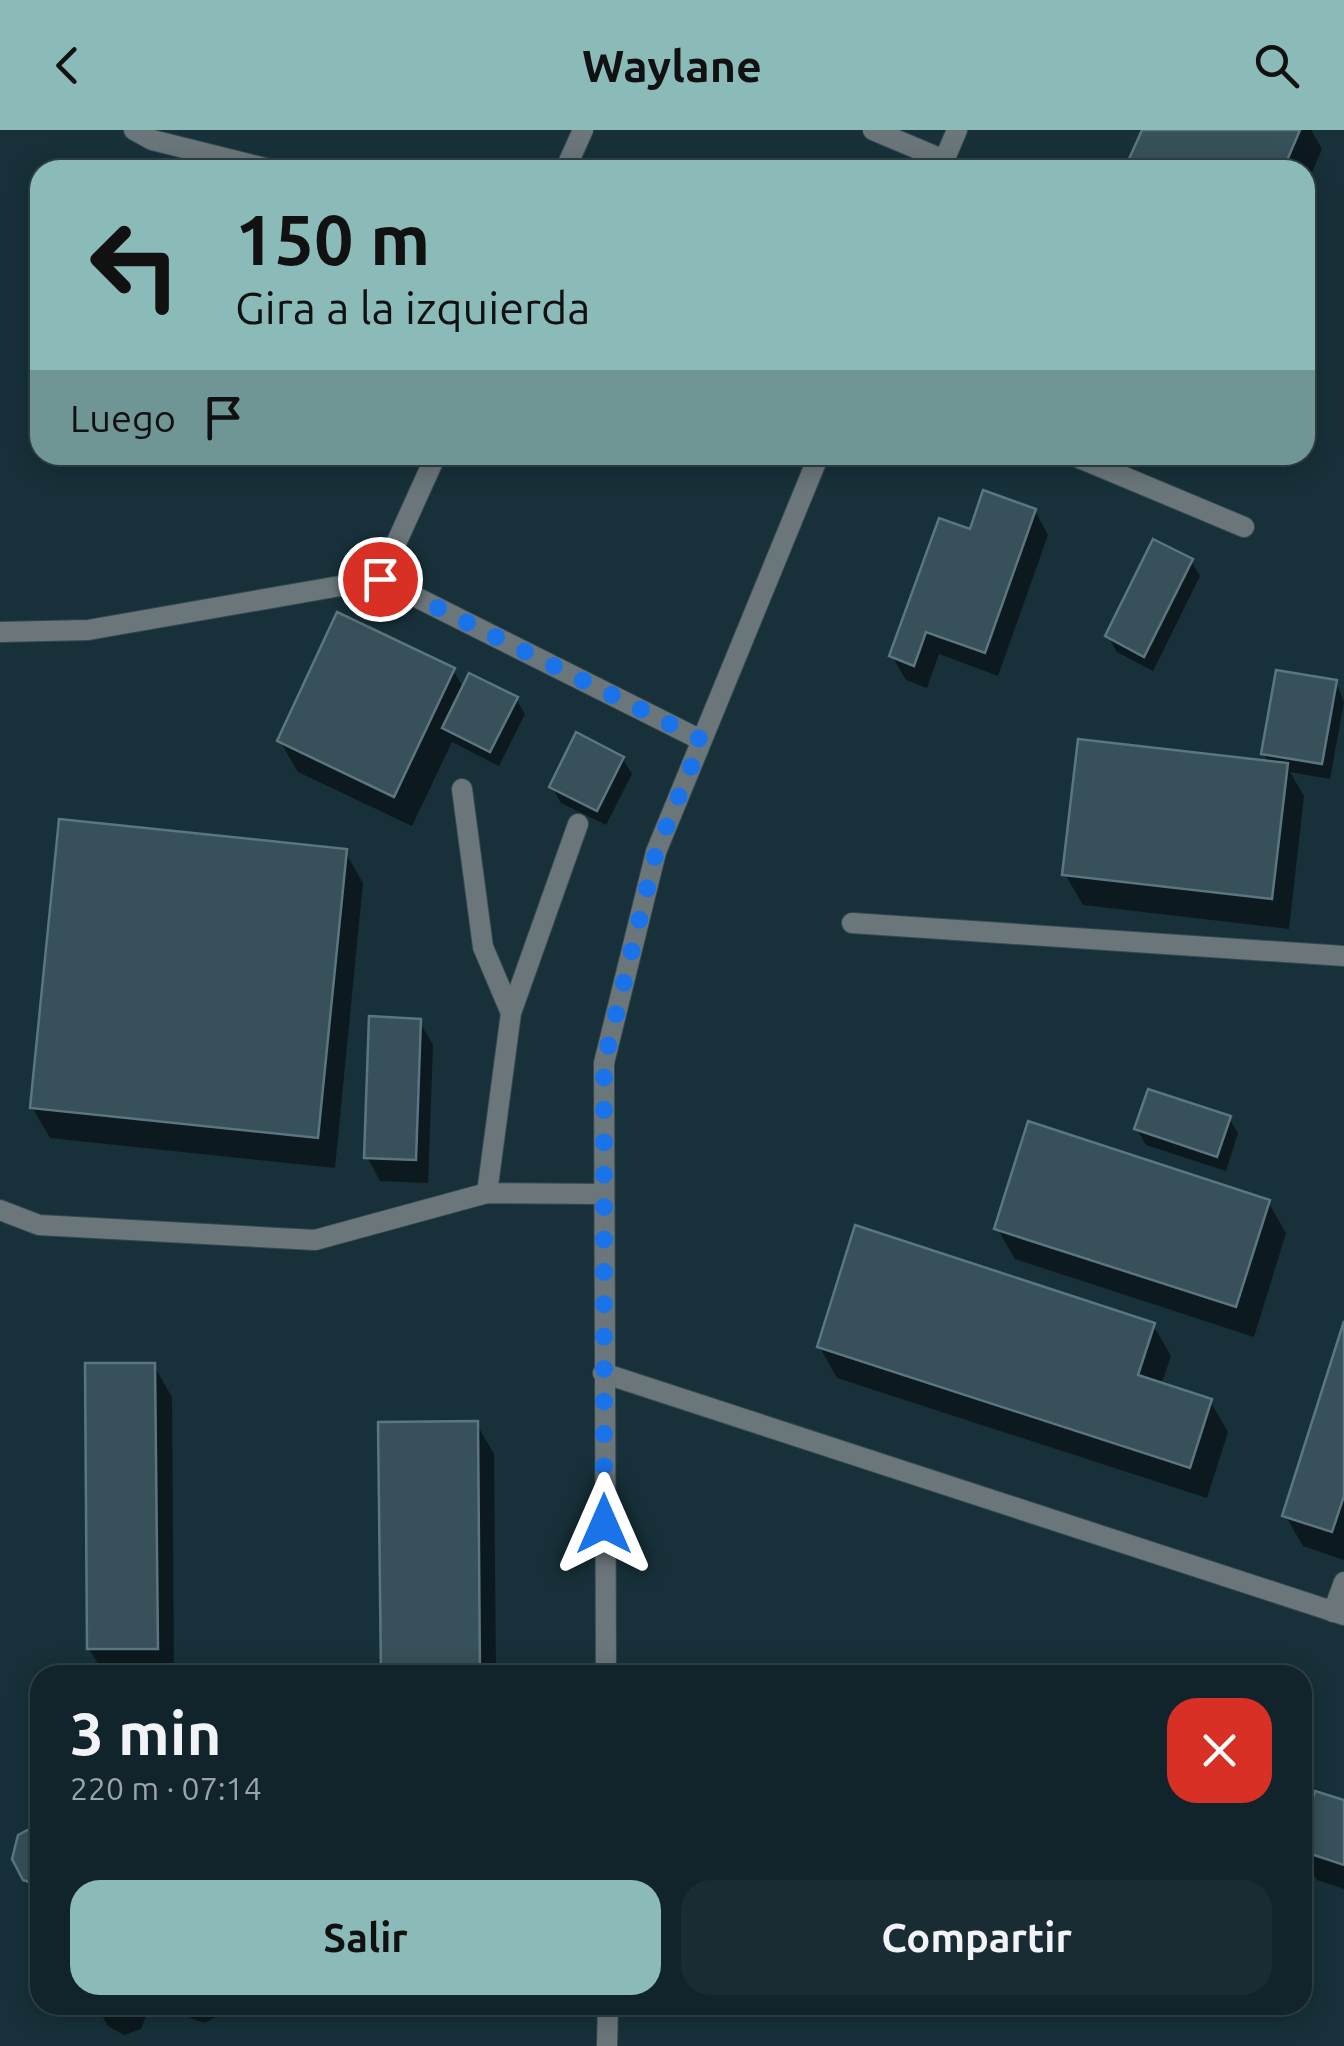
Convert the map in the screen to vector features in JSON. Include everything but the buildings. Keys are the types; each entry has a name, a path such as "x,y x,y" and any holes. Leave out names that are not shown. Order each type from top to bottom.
{"street":[{"path":"134,130 152,140 233,160"},
{"path":"570,160 584,130"},
{"path":"873,130 932,160"},
{"path":"944,160 957,130"},
{"path":"380,579 431,465"},
{"path":"606,1665 604,1063 656,852 814,465"},
{"path":"1096,465 1244,526"},
{"path":"0,632 88,630 380,579 702,740"},
{"path":"462,789 483,947 511,1013"},
{"path":"487,1194 511,1013 578,824"},
{"path":"852,923 1344,956"},
{"path":"0,1210 39,1224 315,1240 487,1194 604,1194"},
{"path":"603,1373 1338,1614 1344,1582"},
{"path":"607,2046 608,2015"}],"route":[{"path":"380,579 702,740 656,852 604,1063 604,1524"}]}
